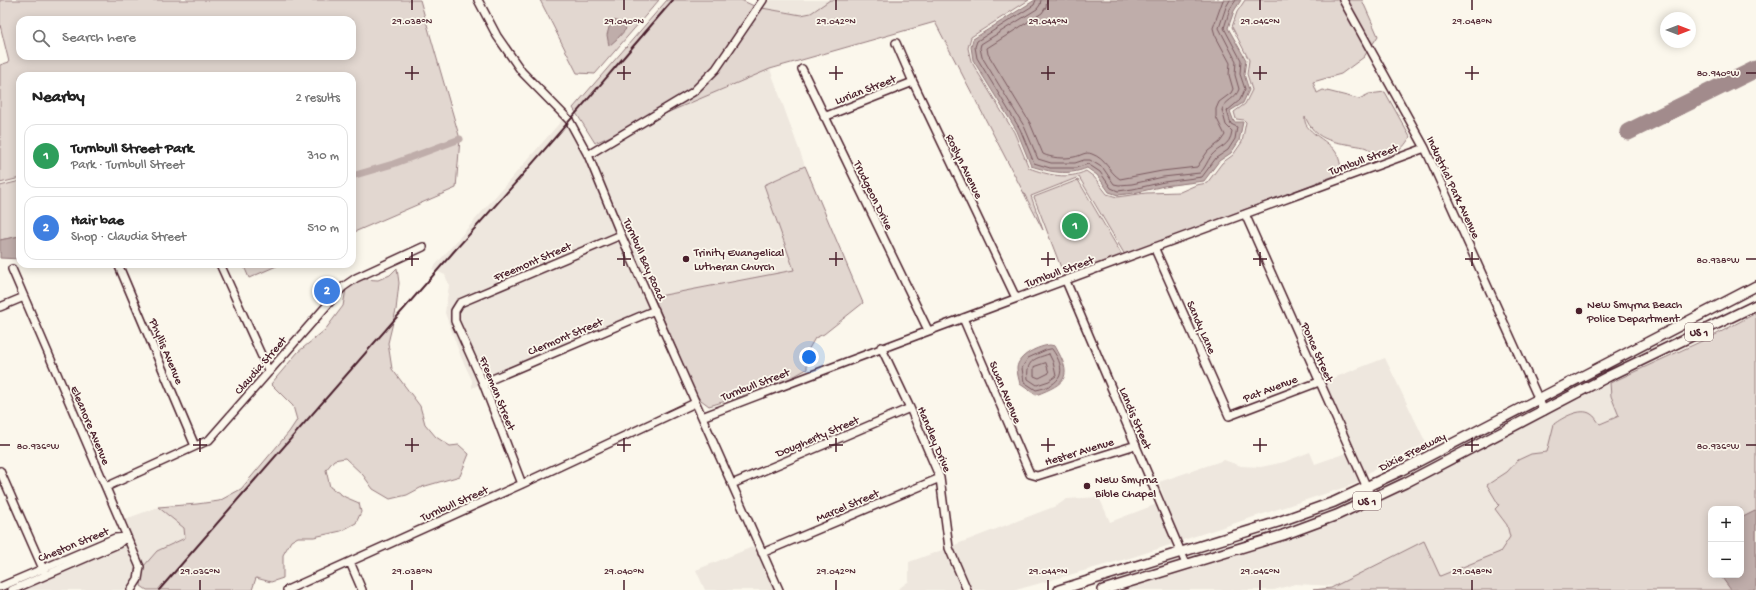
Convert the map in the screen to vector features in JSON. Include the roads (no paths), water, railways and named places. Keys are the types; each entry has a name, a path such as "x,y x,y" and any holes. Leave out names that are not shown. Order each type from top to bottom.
{"main road":[{"name":"Dixie Freeway","path":"1059,590 1283,521 1366,488 1756,286"},
{"name":"Dixie Freeway","path":"1103,590 1290,532 1337,515 1372,499 1609,376 1756,305"}],"street":[{"name":"Turnbull Bay Road","path":"478,0 497,36 522,72 569,120 588,155 621,235 779,590"},
{"path":"588,155 694,92 716,69 763,0"},
{"name":"Industrial Park Avenue","path":"1343,0 1425,148 1544,411"},
{"name":"Roslyn Avenue","path":"896,43 913,82 1016,298"},
{"name":"Trudgeon Drive","path":"802,69 928,330"},
{"name":"Lurian Street","path":"824,117 913,82"},
{"name":"Turnbull Street","path":"702,417 881,347 1066,281 1154,247 1425,148"},
{"name":"Ponce Street","path":"1245,214 1372,499"},
{"name":"Freemont Street","path":"455,311 460,303 621,235"},
{"name":"Claudia Street","path":"106,487 209,440 343,287 356,278 423,247"},
{"name":"Sandy Lane","path":"1154,247 1229,416"},
{"name":"Phyllis Avenue","path":"120,268 195,446"},
{"path":"222,268 269,372"},
{"name":"Eleanore Avenue","path":"12,269 140,567 138,579 131,590"},
{"name":"Landis Street","path":"1066,281 1186,564"},
{"path":"0,307 24,297"},
{"name":"Clermont Street","path":"483,383 655,310"},
{"name":"Freeman Street","path":"455,311 455,321 483,383 522,484"},
{"name":"Swan Avenue","path":"963,318 1030,474"},
{"name":"Handley Drive","path":"881,347 910,408 940,478 949,548 967,590"},
{"name":"Pat Avenue","path":"1229,416 1319,382"},
{"name":"Turnbull Street","path":"287,590 522,484 696,403"},
{"name":"Dougherty Street","path":"732,484 910,408"},
{"name":"Hester Avenue","path":"1030,474 1037,476 1136,445"},
{"path":"0,471 44,571"},
{"name":"Marcel Street","path":"762,553 940,478"},
{"name":"Cheston Street","path":"0,587 118,544 126,537"},
{"path":"350,562 362,590"},
{"name":"Cheston Street","path":"12,590 44,571"}],"water":[{"path":"1035,0 1241,0 1234,11 1228,28 1246,60 1244,74 1249,90 1243,103 1230,111 1234,122 1243,122 1239,141 1231,153 1219,161 1204,181 1164,186 1118,195 1109,192 1097,175 1087,168 1073,172 1059,172 1031,166 1017,131 973,60 971,47 973,39"},
{"path":"611,20 622,22 626,29 609,46 607,35"},
{"path":"16,237 16,259 0,258 0,240"},
{"path":"1050,345 1055,346 1061,357 1065,372 1064,378 1055,387 1036,395 1020,384 1017,370 1018,363 1025,355 1035,349"},
{"path":"1755,511 1756,512 1756,590 1731,590 1722,578 1744,578 1744,516"}],"waterway":[{"path":"356,175 393,164 460,139"}],"railway":[{"path":"159,590 456,249 539,157 673,0"}],"place":[{"name":"Turnbull Street Park","path":"1075,226"},
{"name":"Trinity Evangelical Lutheran Church","path":"686,259"},
{"name":"Hair bae","path":"327,291"},
{"name":"New Smyrna Beach Police Department","path":"1579,311"},
{"name":"New Smyrna Bible Chapel","path":"1087,486"}]}
